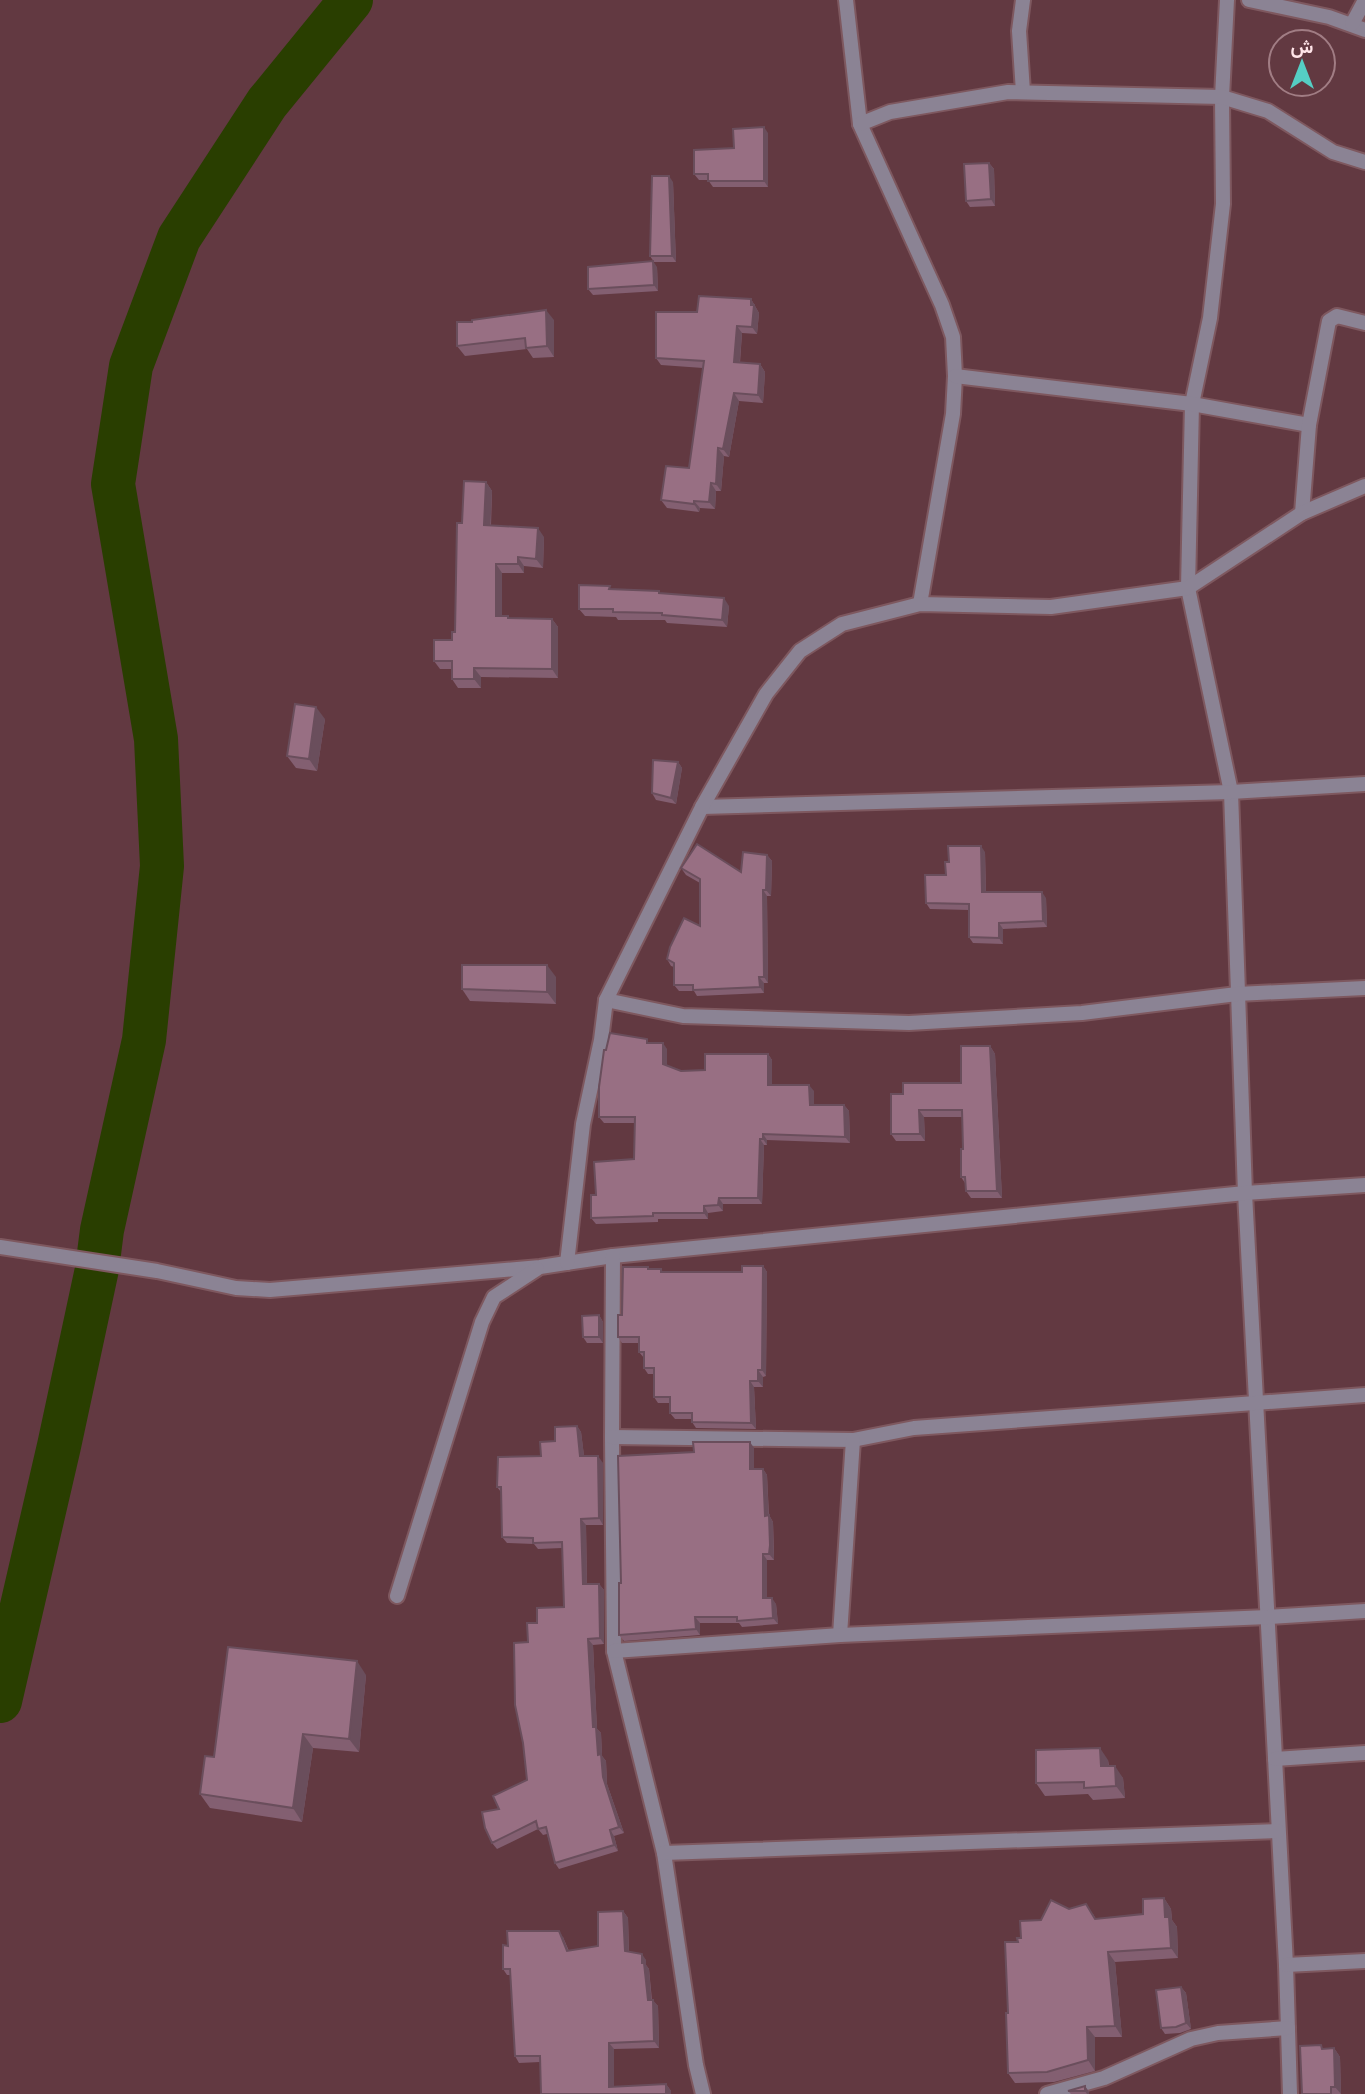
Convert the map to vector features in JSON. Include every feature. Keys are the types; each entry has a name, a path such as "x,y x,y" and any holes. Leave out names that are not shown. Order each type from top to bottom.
{"street":[{"path":"846,0 860,124 949,322 953,337 953,414 920,604"},
{"path":"1023,0 1019,30 1023,92"},
{"path":"1227,0 1222,97 1223,204 1210,318 1192,404 1188,588 1231,792 1245,1193 1286,1965 1290,2094"},
{"path":"1249,0 1329,17 1359,27 1365,0"},
{"path":"860,124 890,113 1008,92 1222,97 1268,111 1333,152 1365,162"},
{"path":"1302,513 1309,425 1329,321 1337,316 1365,323"},
{"path":"955,376 1192,404 1309,425"},
{"path":"567,1263 583,1124 601,1041 606,1000 702,807 766,694 800,651 842,624 920,604 1051,607 1188,588 1302,513 1365,486"},
{"path":"702,807 1231,792 1365,784"},
{"path":"606,1000 683,1016 909,1023 1082,1013 1237,994 1365,988"},
{"path":"0,1247 157,1271 213,1284 270,1290 540,1267 613,1256 1245,1193 1365,1185"},
{"path":"613,1256 614,1651 664,1853 696,2065 703,2094"},
{"path":"397,1597 482,1322 494,1297 540,1267"},
{"path":"612,1437 853,1440 914,1428 1365,1395"},
{"path":"840,1635 853,1440"},
{"path":"614,1651 840,1635 1365,1611"},
{"path":"1275,1759 1365,1753"},
{"path":"664,1853 1278,1831"},
{"path":"1286,1965 1365,1961"},
{"path":"1047,2094 1104,2078 1191,2039 1218,2033 1288,2028"},
{"path":"1104,2078 1105,2094"}],"building":[{"path":"764,127 764,181 708,181 708,174 694,174 694,150 734,148 733,129"},
{"path":"989,163 991,199 966,201 964,164"},
{"path":"652,176 669,176 672,256 650,256"},
{"path":"653,261 654,285 588,289 588,267"},
{"path":"699,296 751,299 751,305 754,305 752,327 737,326 734,362 760,364 758,395 734,393 723,449 718,448 716,484 711,483 709,502 694,501 694,504 661,500 666,466 689,468 704,361 656,358 656,312 697,312"},
{"path":"546,310 547,346 526,348 525,338 457,346 457,322"},
{"path":"464,481 486,482 484,525 538,528 536,559 518,557 518,564 496,564 496,616 552,619 552,669 474,668 474,679 452,679 452,661 434,661 434,640 452,640 452,632 455,632 457,523 462,523"},
{"path":"579,585 724,598 722,620 662,613 613,612 613,609 579,609"},
{"path":"295,704 316,707 309,759 287,756"},
{"path":"653,760 678,762 671,798 652,793"},
{"path":"697,844 741,872 743,852 767,855 766,890 763,890 764,977 759,977 760,987 693,990 693,985 674,985 674,963 667,959 670,947 684,918 700,926 700,879 681,868"},
{"path":"948,846 981,846 982,892 1042,892 1043,921 999,923 999,938 969,937 969,904 926,903 925,875 946,875"},
{"path":"462,965 547,965 547,992 462,989"},
{"path":"610,1033 647,1039 647,1043 663,1043 663,1064 681,1071 705,1070 705,1054 768,1054 768,1085 809,1085 810,1105 844,1105 845,1137 763,1134 763,1139 760,1139 758,1198 719,1198 718,1205 704,1206 704,1213 653,1213 653,1216 591,1218 591,1195 596,1195 594,1162 634,1159 635,1117 599,1117 599,1087 604,1050"},
{"path":"961,1046 990,1046 997,1191 966,1191 965,1177 961,1177 962,1110 919,1110 920,1134 891,1134 891,1094 903,1094 903,1083 961,1083"},
{"path":"742,1266 763,1266 762,1370 758,1370 758,1381 750,1381 751,1423 692,1422 692,1413 670,1413 670,1397 654,1397 654,1368 644,1368 644,1352 639,1352 639,1337 618,1337 618,1315 622,1315 623,1267 648,1267 661,1269 661,1272 742,1272"},
{"path":"599,1315 599,1337 583,1337 582,1316"},
{"path":"577,1426 580,1456 598,1456 599,1518 581,1519 583,1584 599,1584 600,1638 588,1639 593,1727 596,1727 603,1777 619,1827 610,1830 614,1845 555,1863 546,1827 538,1829 536,1821 492,1843 482,1812 499,1809 493,1796 527,1780 515,1705 514,1643 528,1642 527,1623 537,1623 537,1608 564,1607 562,1542 533,1543 533,1538 502,1537 501,1487 497,1487 498,1457 541,1456 540,1442 555,1441 555,1427"},
{"path":"693,1442 750,1442 750,1469 763,1469 765,1516 769,1515 770,1545 769,1554 763,1554 763,1598 772,1598 773,1618 737,1621 737,1617 695,1617 696,1629 619,1635 621,1583 618,1456 694,1452"},
{"path":"228,1647 357,1661 349,1739 303,1734 293,1808 200,1794 205,1756 214,1757"},
{"path":"1100,1748 1101,1766 1115,1766 1116,1786 1084,1788 1084,1782 1036,1783 1036,1750"},
{"path":"1164,1898 1165,1917 1169,1917 1171,1948 1108,1952 1115,2026 1087,2027 1088,2060 1047,2072 1008,2073 1005,1942 1018,1942 1017,1938 1021,1938 1020,1921 1041,1920 1051,1900 1069,1909 1086,1904 1095,1919 1143,1914 1143,1899"},
{"path":"623,1911 625,1951 642,1954 648,2000 653,2000 654,2041 609,2043 609,2087 666,2084 666,2094 541,2094 540,2056 515,2056 510,1969 503,1969 503,1945 508,1946 507,1931 559,1931 567,1951 598,1946 598,1912"},
{"path":"1181,1987 1186,2023 1161,2028 1156,1990"},
{"path":"1321,2045 1322,2049 1334,2048 1335,2087 1331,2087 1331,2094 1302,2094 1300,2046"},
{"path":"1085,2086 1085,2091 1068,2091"}],"waterway":[{"path":"0,1701 59,1446 97,1269 102,1230 144,1040 162,866 156,739 113,484 131,366 179,238 267,103 351,0"}]}
